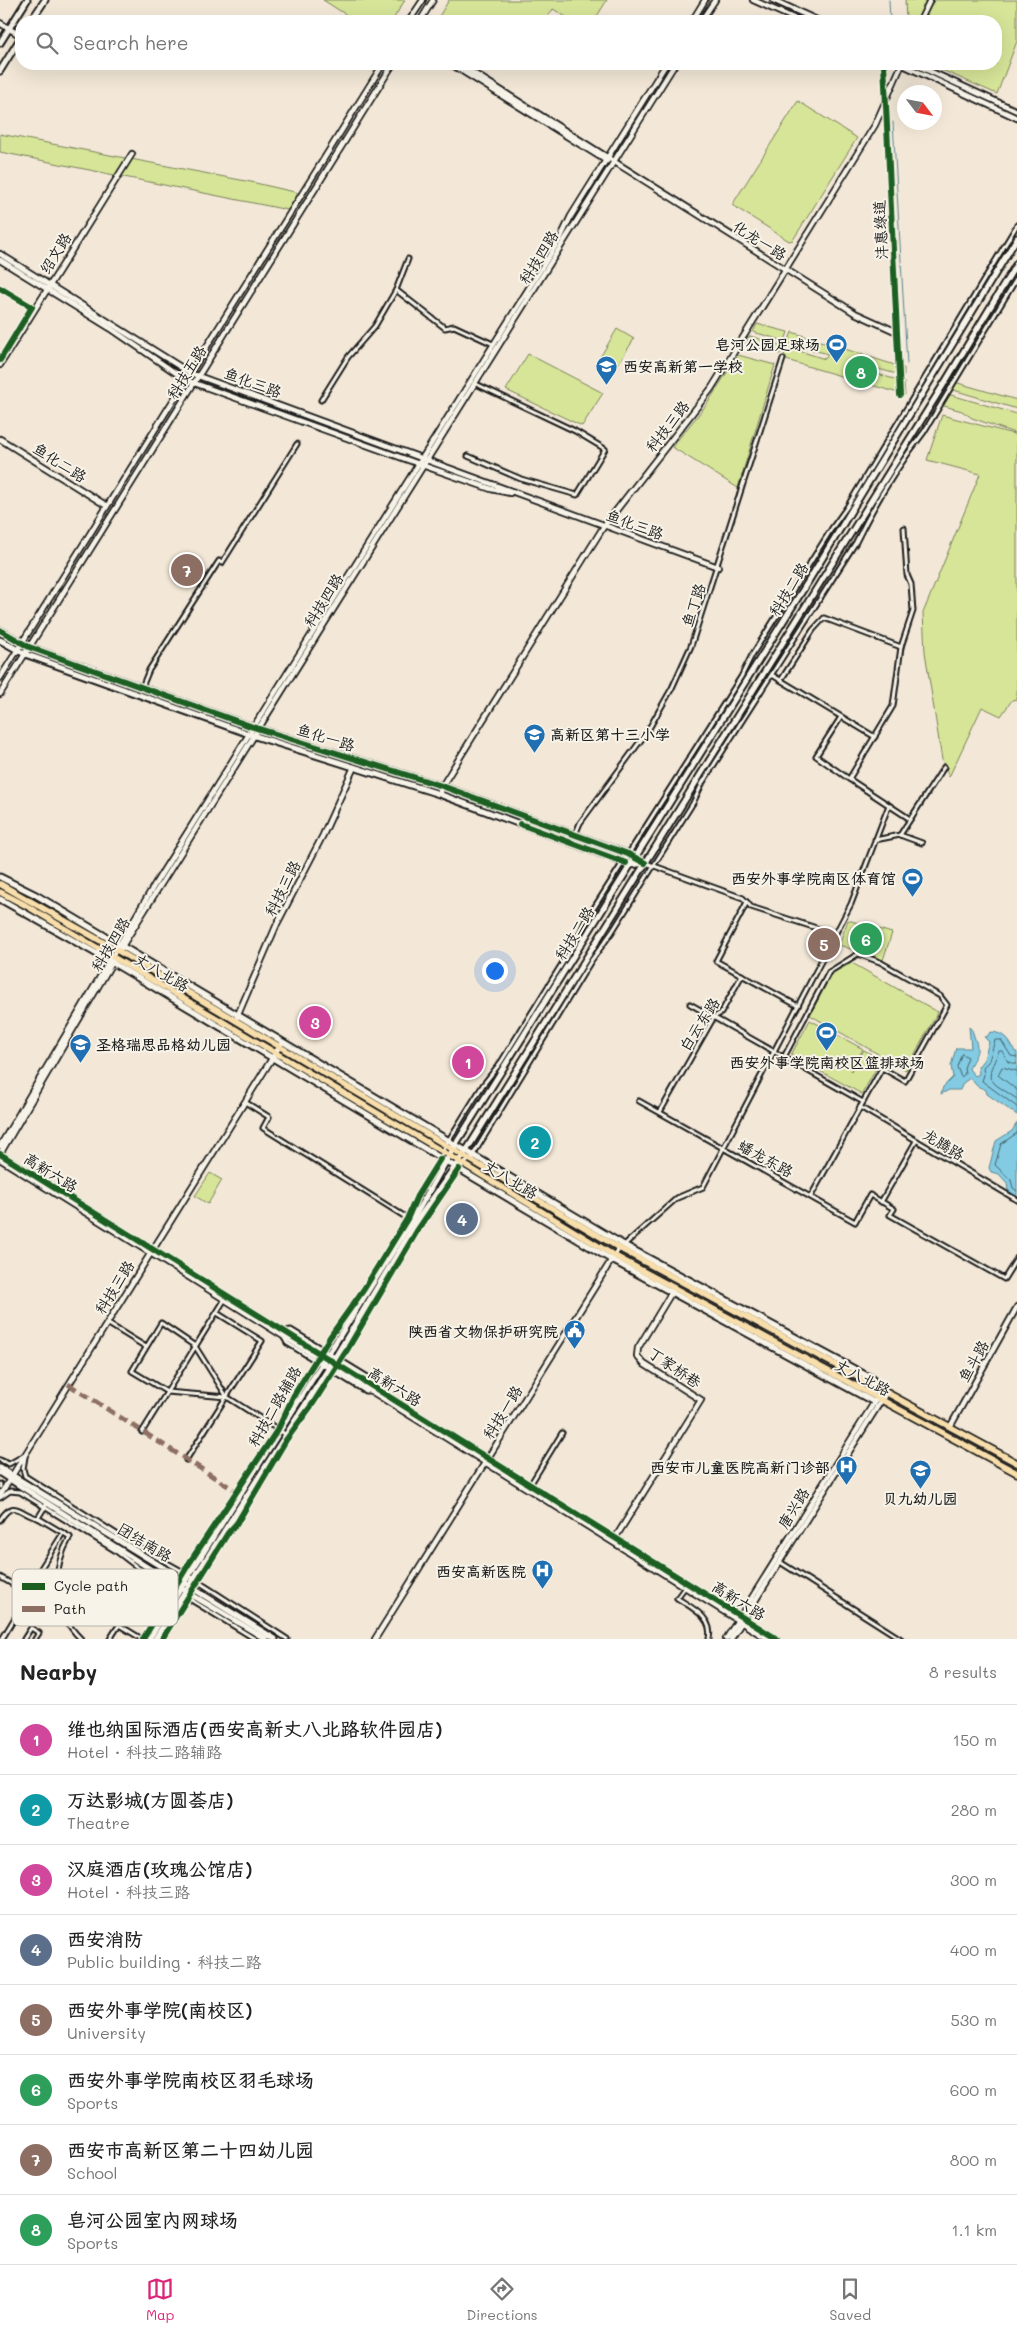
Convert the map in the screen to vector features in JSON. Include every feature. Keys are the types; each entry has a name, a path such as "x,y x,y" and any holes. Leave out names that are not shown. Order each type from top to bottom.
{"main road":[{"path":"17,15 26,0"},
{"path":"35,15 44,0"},
{"path":"0,43 15,19"},
{"path":"0,72 15,47"},
{"name":"科技二路","path":"283,1432 324,1359 412,1221 454,1147 809,580 1017,238"},
{"name":"科技二路","path":"178,1596 283,1432 331,1363 410,1233 458,1165 947,379 1017,263"},
{"name":"鱼化一路","path":"0,630 29,647 256,728 442,786 636,857 645,863"},
{"name":"鱼化一路","path":"0,640 25,654 251,735 439,794 631,865 645,863"},
{"path":"0,877 36,895 119,948"},
{"name":"丈八北路","path":"0,884 119,948 622,1247 884,1392 1017,1463"},
{"name":"丈八北路","path":"0,892 25,905 112,960 613,1258 877,1401 1017,1473"},
{"path":"0,898 112,960"},
{"name":"团结南路","path":"0,1468 46,1505 103,1541 154,1569"},
{"name":"团结南路","path":"0,1473 11,1477 158,1569"},
{"name":"团结南路","path":"178,1582 266,1639"},
{"name":"团结南路","path":"178,1582 275,1639"},
{"name":"科技二路","path":"178,1598 185,1586"},
{"name":"科技二路","path":"149,1639 158,1626"},
{"name":"科技二路","path":"155,1639 162,1626"}],"street":[{"path":"413,15 423,0"},
{"path":"424,15 433,0"},
{"path":"696,15 705,0 713,2 705,15"},
{"path":"753,0 787,15"},
{"path":"773,0 806,15"},
{"path":"923,15 930,0"},
{"path":"0,23 15,33"},
{"name":"科技五路","path":"0,678 379,70"},
{"name":"科技五路","path":"0,694 389,70"},
{"name":"化龙一路","path":"461,70 613,162 855,313 897,332"},
{"name":"化龙一路","path":"467,70 607,159"},
{"name":"科技四路","path":"0,1154 119,948 420,465 662,70"},
{"name":"科技四路","path":"424,458 671,70"},
{"name":"科技三路","path":"439,794 442,786 604,526 704,398 875,125 899,70"},
{"path":"915,70 1017,118"},
{"path":"927,70 1017,111"},
{"path":"623,132 630,136"},
{"name":"绍文路","path":"0,365 132,154"},
{"path":"596,176 602,180"},
{"path":"442,1156 447,1143 483,1085 501,1062 628,854 731,694 752,655 827,536 847,508 1017,224"},
{"name":"鱼化三路","path":"0,254 186,380 420,465 491,489 516,494"},
{"path":"321,400 348,357 376,326 396,290 408,259"},
{"name":"鱼化三路","path":"0,260 190,373 494,483 516,494 718,567"},
{"path":"458,1165 472,1157 586,969 653,866 703,782 856,542 867,519 909,451 924,432 1017,278"},
{"path":"396,290 445,328 454,326 493,344"},
{"path":"214,336 221,340"},
{"name":"鱼丁路","path":"576,835 580,823 647,732 672,688 699,626 783,359"},
{"path":"468,456 521,479 577,495 605,450 575,431 473,383"},
{"path":"166,412 173,417"},
{"name":"鱼化二路","path":"0,439 107,506"},
{"path":"142,687 154,662 219,561 222,562 297,444"},
{"path":"849,779 893,706 901,647 912,611 911,584 906,575 904,528"},
{"path":"781,680 813,630 824,618 901,647"},
{"path":"772,675 875,737"},
{"path":"841,716 816,756 910,819"},
{"name":"科技三路","path":"237,1018 278,924 323,835 354,767"},
{"path":"900,835 944,767"},
{"path":"622,1247 677,1198 703,1187 851,904 888,805"},
{"path":"874,840 900,835 922,843"},
{"path":"645,863 743,898 751,907 835,934"},
{"path":"747,902 716,961 798,1006"},
{"path":"784,1057 829,972 858,954 880,962 940,996 947,1005 905,1081 882,1068 810,1196"},
{"name":"科技四路","path":"0,1146 112,960"},
{"name":"白云东路","path":"660,1112 714,1017 721,1014 742,975"},
{"path":"690,1004 863,1102"},
{"name":"科技三路","path":"0,1496 281,1044"},
{"name":"蟠龙东路","path":"639,1101 855,1222 870,1196 881,1202"},
{"path":"245,1102 269,1116 262,1128 412,1221"},
{"name":"龙腾路","path":"860,1107 1017,1200"},
{"path":"916,1140 881,1202 894,1209 890,1215 1004,1279 1017,1258"},
{"name":"高新六路","path":"0,1154 151,1251 741,1619 768,1639"},
{"name":"高新六路","path":"0,1159 151,1251"},
{"name":"科技一路","path":"375,1639 613,1258 622,1247"},
{"name":"丁家桥巷","path":"614,1540 701,1400 644,1364 637,1356 638,1348 672,1291"},
{"path":"142,1432 226,1298"},
{"name":"鱼斗路","path":"950,1427 1017,1307"},
{"path":"186,1460 262,1341 217,1313"},
{"path":"107,1323 146,1347"},
{"path":"227,1397 166,1392 132,1371 161,1323 196,1346 227,1397 283,1432"},
{"path":"284,1334 287,1343 371,1379 372,1389"},
{"name":"唐兴路","path":"731,1639 741,1619 884,1392"},
{"name":"唐兴路","path":"726,1639 780,1562 877,1401"},
{"path":"530,1485 562,1432"},
{"path":"0,1460 9,1464 25,1454"},
{"path":"25,1454 23,1469 25,1476 126,1540 146,1549 167,1569"},
{"name":"高新六路","path":"487,1460 530,1485 685,1587 777,1639"},
{"path":"0,1496 16,1490 46,1505 38,1518"},
{"path":"0,1520 7,1510 14,1508 38,1518 70,1537 57,1569"},
{"path":"40,1569 63,1533"},
{"path":"780,1562 901,1639"},
{"path":"0,1577 12,1584"},
{"path":"178,1579 255,1639"},
{"path":"185,1586 287,1639"},
{"path":"685,1587 678,1598 704,1617 709,1625 709,1639"},
{"path":"2,1639 12,1623"},
{"path":"70,1626 81,1639"},
{"path":"110,1639 118,1626"},
{"path":"121,1626 142,1639"},
{"path":"24,1639 31,1628 39,1633 35,1639"}],"green space":[{"path":"323,0 405,0 396,15 347,15"},
{"path":"449,0 607,0 598,15 563,15 553,9 549,15 440,15"},
{"path":"905,0 1017,0 1017,41 997,94 942,70 1002,70 1002,15 906,15"},
{"path":"798,101 857,138 793,240 789,241 732,205"},
{"path":"0,134 299,193 288,210 0,152"},
{"path":"757,324 788,332 785,341 753,332"},
{"path":"617,329 634,339 615,369 599,359"},
{"path":"792,332 904,368 904,376 860,364 874,373 904,382 905,395 783,359 787,347 825,359 828,354 788,343"},
{"path":"750,336 783,346 780,354 746,344"},
{"path":"528,354 603,393 582,426 506,390"},
{"path":"738,355 775,365 738,488 672,447 707,404"},
{"path":"944,379 1017,400 1017,409 940,386"},
{"path":"937,391 1017,414 1017,434 972,418 962,411 930,402"},
{"path":"942,415 1017,435 1017,699 1012,700 1001,716 982,707 949,777 942,760 925,652 923,613 980,474 927,460"},
{"path":"848,920 892,933 883,960 839,945"},
{"path":"852,963 938,1012 906,1070 810,1015 832,973"},
{"name":"西安外事学院南校区篮排球场","path":"810,1020 863,1049 851,1071 864,1050 881,1060 862,1094 791,1055"},
{"path":"210,1173 222,1180 208,1204 195,1196"}],"water":[{"path":"969,1027 973,1032 977,1046 969,1069 975,1076 979,1074 978,1067 984,1059 989,1042 984,1037 988,1036 990,1032 1003,1035 1015,1052 1017,1052 1017,1115 987,1094 986,1090 977,1086 970,1078 963,1083 960,1090 949,1090 941,1094 943,1087 953,1077 951,1066 956,1048 971,1048"},
{"path":"1017,1123 1017,1197 1008,1191 1007,1183 999,1174 991,1172 989,1168 996,1141 1012,1131"}],"waterway":[{"path":"889,0 890,15"},
{"path":"893,122 907,364"}],"marked path":[{"path":"68,1384 239,1493"}],"cycle path":[{"name":"沣惠绿道","path":"884,70 900,395"},
{"path":"0,288 32,307 0,360"},
{"path":"0,630 29,647 253,727 442,786 628,854 645,863"},
{"path":"520,824 626,863"},
{"path":"0,1154 777,1639"},
{"name":"科技二路辅路","path":"178,1582 278,1429 294,1395 330,1337 364,1289 407,1219 417,1196 440,1159"},
{"path":"178,1613 228,1533 237,1523 286,1440 314,1402 347,1350 417,1231 459,1169"},
{"name":"科技二路辅路","path":"143,1639 151,1626"},
{"path":"162,1639 170,1626"}],"place":[{"name":"皂河公园足球场","path":"836,363"},
{"name":"皂河公园室内网球场","path":"861,372"},
{"name":"西安高新第一学校","path":"607,385"},
{"name":"西安市高新区第二十四幼儿园","path":"187,570"},
{"name":"高新区第十三小学","path":"534,753"},
{"name":"西安外事学院南区体育馆","path":"912,897"},
{"name":"西安外事学院南校区羽毛球场","path":"866,939"},
{"name":"西安外事学院(南校区)","path":"824,944"},
{"name":"汉庭酒店(玫瑰公馆店)","path":"315,1022"},
{"name":"西安外事学院南校区篮排球场","path":"827,1052"},
{"name":"维也纳国际酒店(西安高新丈八北路软件园店)","path":"468,1062"},
{"name":"圣格瑞思品格幼儿园","path":"80,1063"},
{"name":"万达影城(方圆荟店)","path":"535,1142"},
{"name":"西安消防","path":"462,1219"},
{"name":"陕西省文物保护研究院","path":"574,1350"},
{"name":"西安市儿童医院高新门诊部","path":"846,1486"},
{"name":"贝九幼儿园","path":"920,1489"},
{"name":"西安高新医院","path":"542,1590"}]}
